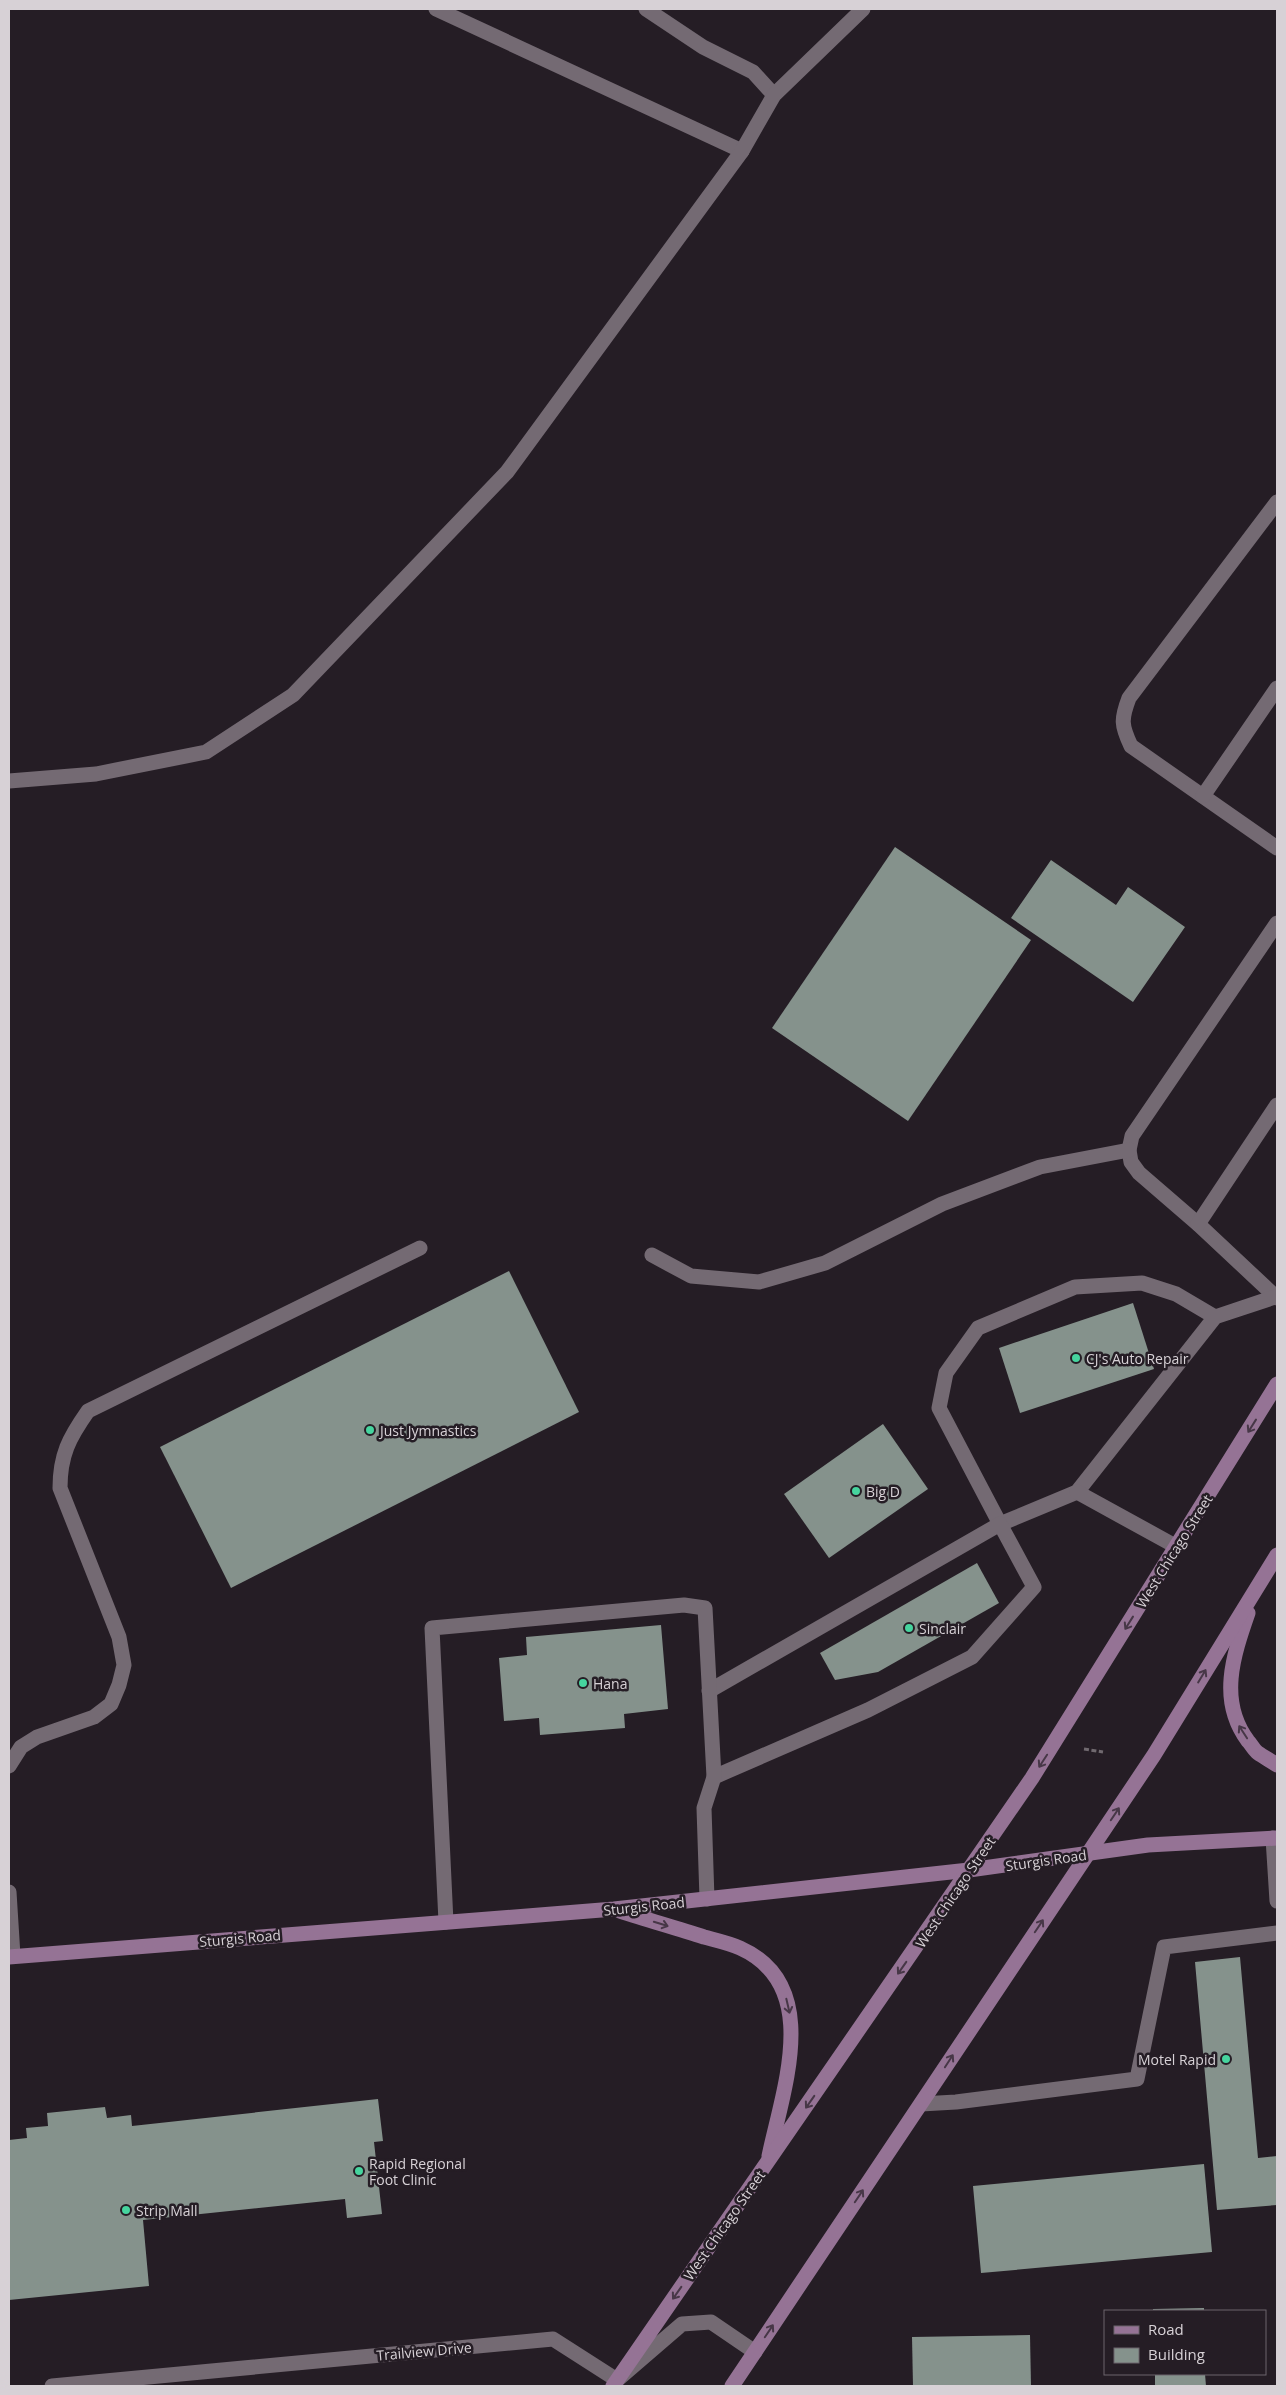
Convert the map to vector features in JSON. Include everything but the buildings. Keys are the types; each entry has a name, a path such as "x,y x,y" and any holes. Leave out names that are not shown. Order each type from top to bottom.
{"main road":[{"name":"West Chicago Street","path":"615,2383 1032,1778 1277,1384"},
{"path":"732,2386 1154,1756 1277,1555"},
{"path":"1258,1584 1237,1645 1229,1677 1231,1704 1240,1731 1256,1752 1277,1765"},
{"name":"Sturgis Road","path":"11,1956 614,1909 969,1870 1148,1845 1275,1838"},
{"path":"614,1909 740,1948 764,1964 783,1986 790,2010 793,2038 768,2162"}],"street":[{"path":"436,9 742,151"},
{"path":"646,9 703,47 753,72 774,95"},
{"path":"9,781 96,774 206,752 293,695 507,472 742,151 774,95 863,9"},
{"path":"1277,502 1129,698 1122,716 1123,730 1131,746 1277,848"},
{"path":"1203,796 1277,688"},
{"path":"1276,1298 1198,1224 1139,1173 1131,1162 1129,1150 1132,1136 1277,923"},
{"path":"1198,1224 1277,1105"},
{"path":"652,1255 690,1276 759,1282 824,1263 942,1204 1040,1167 1129,1150"},
{"path":"9,1766 21,1747 37,1736 94,1717 111,1704 119,1685 124,1665 119,1637 60,1488 60,1466 69,1438 88,1412 420,1248"},
{"path":"714,1777 868,1710 972,1657 1034,1587 939,1408 946,1373 978,1328 1075,1288 1142,1284 1176,1294 1215,1316"},
{"path":"709,1691 1000,1524 1077,1492 1215,1316 1276,1298"},
{"path":"1077,1492 1177,1547"},
{"path":"446,1922 432,1628 684,1606 705,1608 714,1777 704,1808 707,1899"},
{"path":"1275,1838 1277,1901"},
{"path":"9,1892 11,1956"},
{"path":"921,2104 956,2102 1136,2079 1164,1947 1277,1933"},
{"path":"615,2383 682,2324 711,2322 755,2352"},
{"name":"Trailview Drive","path":"52,2386 553,2339 615,2383"}],"path":[{"path":"1074,1748 1103,1752"}],"place":[{"name":"CJ's Auto Repair","path":"1076,1358"},
{"name":"Just Jymnastics","path":"370,1430"},
{"name":"Big D","path":"856,1491"},
{"name":"Sinclair","path":"909,1628"},
{"name":"Hana","path":"583,1683"},
{"name":"Motel Rapid","path":"1226,2059"},
{"name":"Rapid Regional Foot Clinic","path":"359,2171"},
{"name":"Strip Mall","path":"126,2210"}]}
